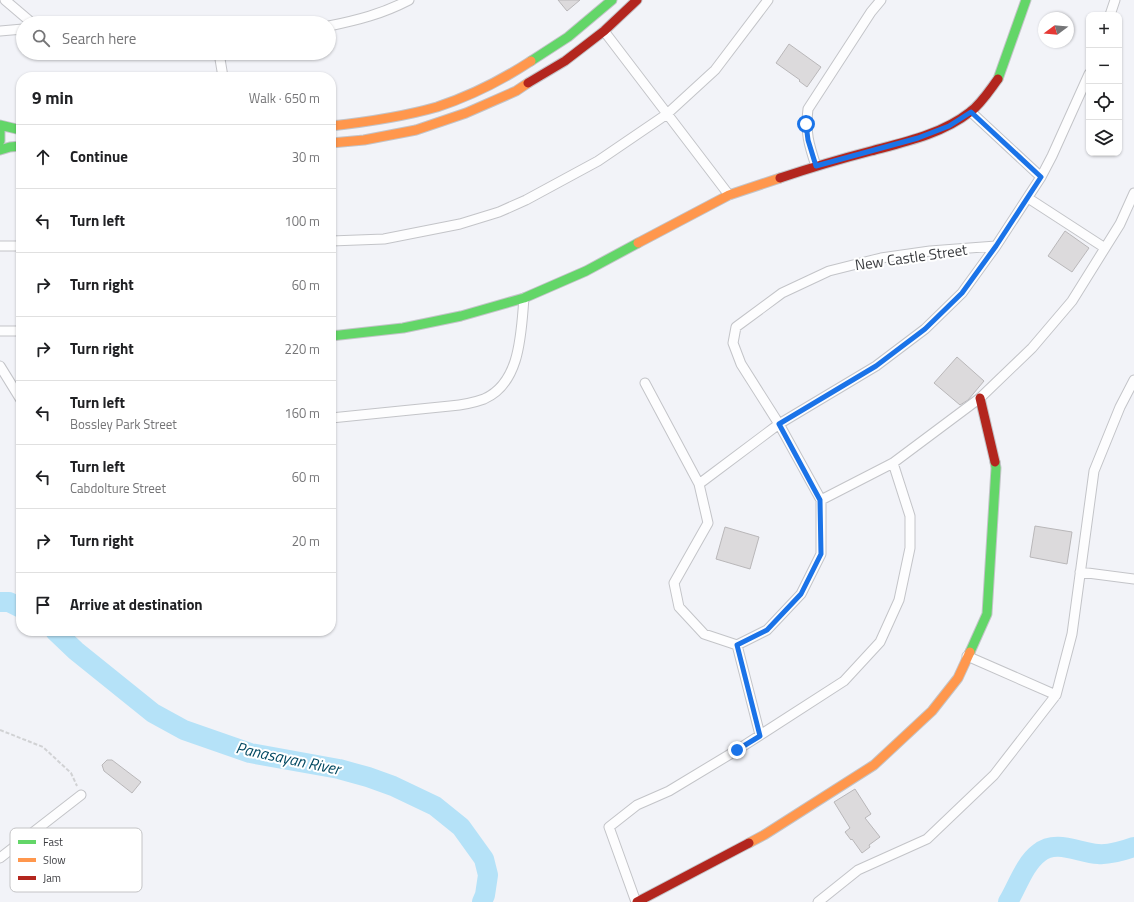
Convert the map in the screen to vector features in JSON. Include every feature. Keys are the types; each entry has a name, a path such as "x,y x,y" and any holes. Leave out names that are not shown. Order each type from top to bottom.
{"street":[{"path":"5,0 24,16"},
{"path":"336,25 361,20 408,0"},
{"path":"336,126 361,123 410,114 461,98 508,76 592,18 612,0"},
{"path":"336,143 364,140 416,130 466,113 516,91 565,61 604,31 637,0"},
{"path":"336,242 384,239 460,224 498,212 526,200 598,162 667,114 715,70 768,0"},
{"path":"816,166 808,140 806,124 808,109 871,12 881,0"},
{"path":"336,335 402,328 460,316 524,298 586,271 729,195 816,166 918,138 949,126 971,112 998,79 1026,0 1022,0"},
{"path":"1111,12 1115,0"},
{"path":"0,31 16,30"},
{"path":"604,31 729,195"},
{"path":"220,60 222,72"},
{"path":"699,484 779,424 876,366 925,329 962,293 996,246 1041,177 1086,81"},
{"path":"971,112 1041,177"},
{"path":"0,125 16,129"},
{"path":"0,131 0,141"},
{"path":"0,150 16,146"},
{"path":"645,383 699,484 708,523 674,583 679,607 704,634 737,645 767,630 801,594 821,554 820,500 893,463 980,398 1032,348 1072,301 1120,224 1134,193"},
{"path":"1028,198 1105,248"},
{"path":"0,246 16,246"},
{"name":"New Castle Street","path":"820,500 779,424 740,364 733,343 736,327 782,293 829,271 888,257 930,251 996,246"},
{"path":"336,417 469,404 485,399 498,390 509,376 519,346 524,298"},
{"path":"0,331 16,331"},
{"path":"0,366 16,392"},
{"path":"818,902 858,870 927,839 994,775 1056,695 1072,634 1094,470 1120,407 1134,380"},
{"path":"893,463 910,516 910,548 899,600 880,642 844,681 760,736 669,791 637,805 609,827 636,902 764,836 874,766 932,712 958,678 987,614 996,468 980,398"},
{"path":"1080,572 1134,579"},
{"path":"737,645 760,736"},
{"path":"967,656 1056,695"},
{"path":"39,828 81,795"},
{"path":"0,858 10,850"}],"path":[{"path":"0,730 43,747 70,773 81,795"}],"building":[{"path":"558,0 580,0 567,11"},
{"path":"789,44 821,67 807,87 799,81 800,80 776,63"},
{"path":"1065,231 1089,248 1072,272 1048,256"},
{"path":"957,357 984,381 968,400 960,405 934,383"},
{"path":"1035,526 1072,532 1067,564 1030,557"},
{"path":"725,527 759,537 750,569 716,559"},
{"path":"107,760 112,760 141,782 132,793 104,771 102,765"},
{"path":"855,789 871,814 865,818 880,837 869,845 870,847 862,853 845,832 850,828 834,802"}],"waterway":[{"name":"Panasayan River","path":"0,602 9,602 16,606"},
{"name":"Panasayan River","path":"60,636 76,651 153,713 184,730 250,753 339,769 368,777 393,786 435,806 461,827 484,859 488,875 485,895 482,902"},
{"name":"Panasayan River","path":"1008,902 1034,857 1046,849 1060,847 1091,853 1107,854 1134,847"}],"traffic: fast":[{"path":"531,61 568,37 612,0"},
{"path":"998,79 1026,0"},
{"path":"0,125 16,129"},
{"path":"0,131 0,141"},
{"path":"0,150 16,146"},
{"path":"336,335 403,328 461,316 524,298 586,271 638,243"},
{"path":"970,652 987,614 996,468 995,462"}],"traffic: slow":[{"path":"336,125 384,119 437,107 486,87 531,61"},
{"path":"336,143 364,140 416,130 466,113 516,91 528,83"},
{"path":"638,243 729,195 780,178"},
{"path":"749,843 874,765 932,711 958,678 970,652"}],"traffic: jam":[{"path":"528,83 565,61 604,31 637,0"},
{"path":"780,178 836,160 910,141 935,132 959,120 974,109 998,79"},
{"path":"980,398 995,462"},
{"path":"637,902 749,843"}],"route":[{"path":"737,750 760,736 737,645 767,630 801,594 821,554 820,500 779,424 876,366 925,329 962,293 996,246 1041,177 971,112 949,126 918,138 816,166 808,140 806,124"}]}
